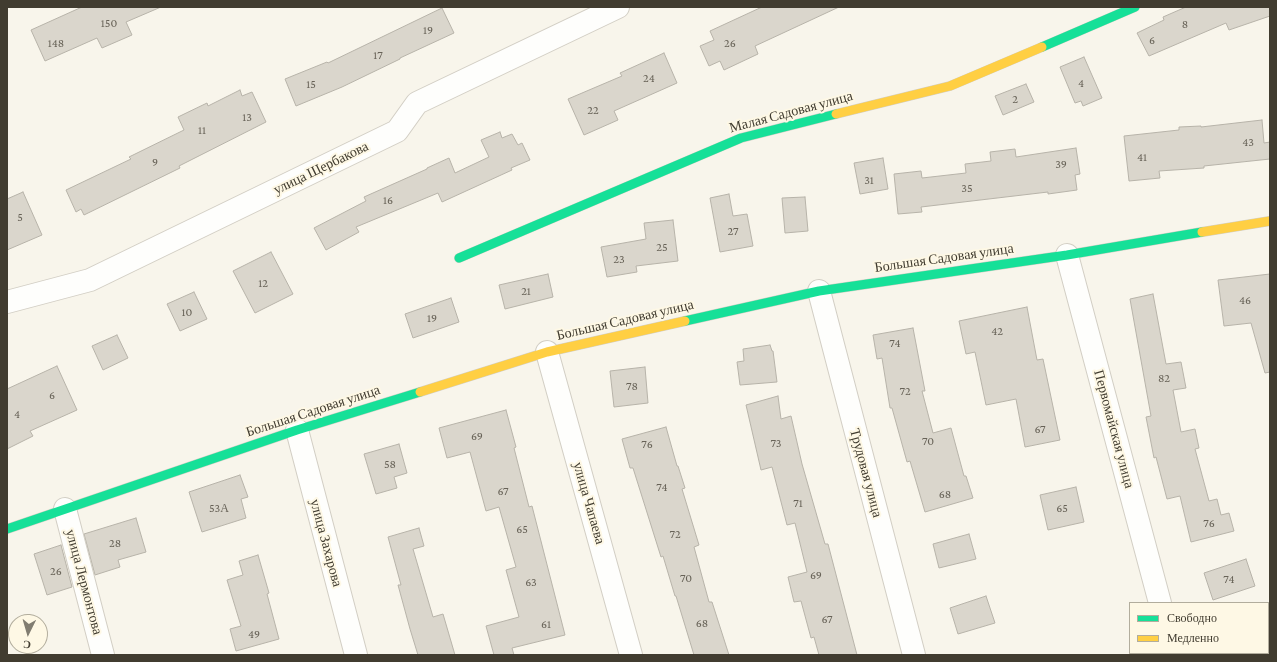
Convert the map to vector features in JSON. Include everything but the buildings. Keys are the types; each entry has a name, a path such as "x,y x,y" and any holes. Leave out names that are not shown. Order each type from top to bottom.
{"main road":[{"name":"Малая Садовая улица","path":"459,258 741,138 950,86 1135,7"},
{"name":"Большая Садовая улица","path":"7,529 297,430 547,352 819,291 1067,255 1270,221"}],"street":[{"name":"улица Щербакова","path":"7,302 90,280 397,131 417,103 618,7"},
{"name":"Первомайская улица","path":"1067,255 1160,602"},
{"name":"Трудовая улица","path":"819,291 914,655"},
{"name":"улица Чапаева","path":"547,352 632,655"},
{"name":"улица Захарова","path":"297,430 356,655"},
{"name":"улица Лермонтова","path":"65,509 103,655"}],"traffic: fast":[{"path":"1042,47 1135,7"},
{"path":"459,258 741,138 836,114"},
{"path":"685,321 819,291 1067,255 1202,232"},
{"path":"7,529 297,430 420,392"}],"traffic: slow":[{"path":"836,114 950,86 1042,47"},
{"path":"1202,232 1270,221"},
{"path":"420,392 547,352 685,321"}]}
